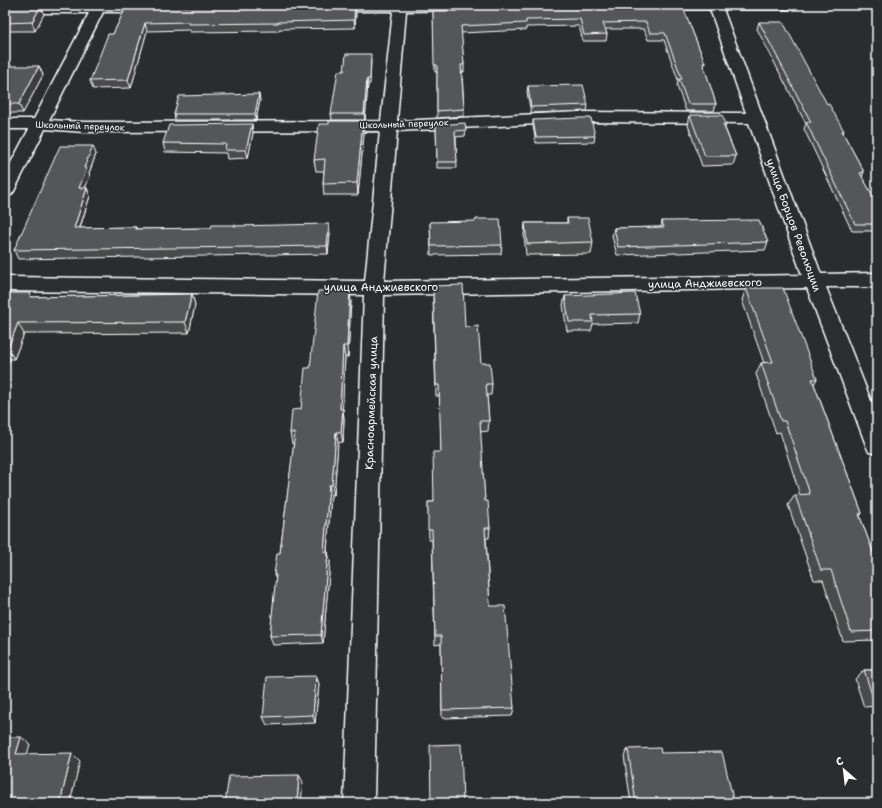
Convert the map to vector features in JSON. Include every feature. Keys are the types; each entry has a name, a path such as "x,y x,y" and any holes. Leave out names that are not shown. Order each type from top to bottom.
{"street":[{"name":"улица Борцов Революции","path":"715,5 814,281 877,444"},
{"path":"636,6 789,5"},
{"path":"5,191 99,6"},
{"path":"5,9 99,6 170,8"},
{"name":"Красноармейская улица","path":"360,803 374,288 400,6"},
{"path":"312,7 502,6"},
{"name":"Школьный переулок","path":"5,124 39,124 84,127 389,126 578,117 755,118"},
{"name":"улица Анджиевского","path":"5,284 374,288 877,280"}],"building":[{"path":"355,5 354,20 278,23 145,23 128,80 90,81 108,34 113,34 126,7"},
{"path":"682,5 705,63 703,63 716,104 688,104 679,79 682,79 665,33 650,33 646,22 603,23 607,34 584,35 580,19 526,20 526,23 461,26 464,65 461,65 464,109 437,111 437,65 434,65 433,11 457,11 457,6"},
{"path":"5,6 41,6 32,22 5,23"},
{"path":"759,22 783,22 827,104 829,104 844,131 842,131 864,172 860,173 877,203 877,224 855,224 806,122 811,122"},
{"path":"346,54 371,54 370,79 367,79 364,114 331,114 338,71 344,71"},
{"path":"10,66 39,66 19,104 5,104 5,76"},
{"path":"583,85 588,105 531,107 528,86"},
{"path":"259,94 255,114 174,114 179,96"},
{"path":"690,115 722,115 726,124 723,124 736,156 705,156"},
{"path":"591,118 595,136 536,137 533,120"},
{"path":"329,121 363,121 357,183 323,184 325,159 314,160 319,124 329,124"},
{"path":"465,123 466,130 455,131 457,162 437,162 436,125"},
{"path":"252,124 246,150 225,150 226,144 163,143 169,125"},
{"path":"60,146 93,146 84,168 87,168 79,188 87,188 74,228 211,228 212,225 329,224 327,246 14,250"},
{"path":"567,218 588,218 593,242 527,244 525,223 568,223"},
{"path":"476,219 500,219 502,245 431,246 430,222 476,221"},
{"path":"759,220 768,242 618,247 614,228 664,227 662,221"},
{"path":"463,285 465,327 478,326 481,363 490,363 492,384 486,384 489,421 480,421 485,501 488,501 490,528 485,528 490,606 505,606 514,708 442,710 441,636 435,636 432,530 428,530 428,502 434,502 433,452 441,452 439,385 436,385 433,286"},
{"path":"746,288 783,288 817,379 812,379 862,513 859,514 877,563 877,631 851,632 831,570 821,570 795,495 810,494 785,421 781,421 761,363 773,362"},
{"path":"350,290 347,346 343,346 340,409 343,409 341,432 336,432 332,485 329,485 324,552 328,552 321,635 270,636 276,575 274,575 277,553 280,553 295,433 290,433 292,410 301,409 305,368 310,368 318,291"},
{"path":"5,293 31,293 30,297 192,294 185,322 18,323 8,348 5,348"},
{"path":"635,293 640,314 592,315 593,322 569,322 565,296"},
{"path":"864,670 877,670 877,698 873,698"},
{"path":"316,676 313,715 263,717 267,677"},
{"path":"5,737 21,737 16,754 72,753 60,803 5,803"},
{"path":"461,744 463,803 431,803 430,745"},
{"path":"660,748 661,753 722,752 734,803 636,803 628,749"},
{"path":"299,775 297,803 225,803 229,776"}]}
